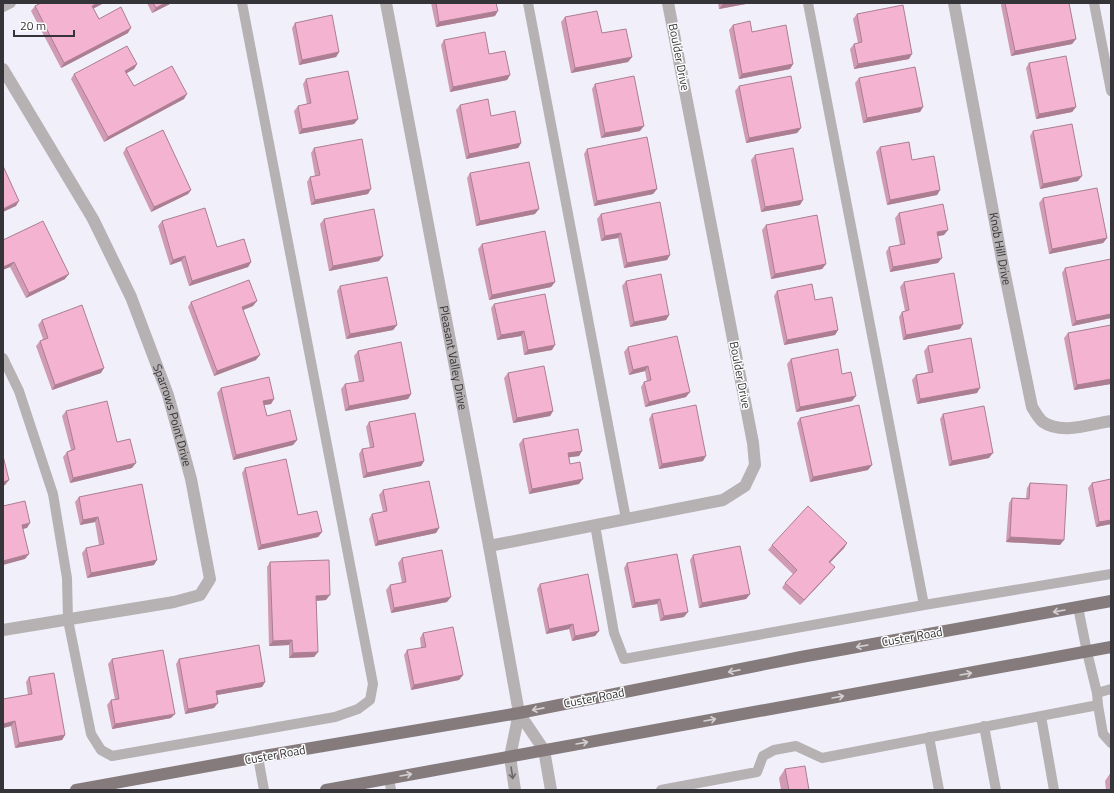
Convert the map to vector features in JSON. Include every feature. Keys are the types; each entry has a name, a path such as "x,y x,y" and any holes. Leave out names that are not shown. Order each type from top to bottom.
{"main road":[{"name":"Custer Road","path":"76,790 258,757 519,713 802,657 1111,601"},
{"path":"326,790 390,784 544,750 1111,647"}],"street":[{"name":"Pleasant Valley Drive","path":"386,3 489,546 519,713 510,757 515,790"},
{"name":"Boulder Drive","path":"489,546 723,500 745,486 755,466 753,443 668,3"},
{"name":"Knob Hill Drive","path":"954,3 1001,257 1032,407 1042,422 1053,428 1063,429 1111,421"},
{"name":"Sparrows Point Drive","path":"3,69 92,219 131,297 168,395 191,479 210,580 200,595 174,602 3,630"},
{"name":"Pleasant Valley Drive","path":"519,713 544,750 551,790"}],"lane":[{"path":"3,8 10,3"},
{"path":"3,358 19,391 53,494 67,578 68,620 91,734 101,750 112,756 335,718 358,709 370,700 373,684 242,3"},
{"path":"528,3 626,519"},
{"path":"808,3 924,605"},
{"path":"1094,3 1111,91"},
{"path":"595,526 614,633 624,659 924,605 1111,574"},
{"path":"1078,607 1086,652 1097,694 1103,734 1111,743"},
{"path":"1097,694 1111,689"},
{"path":"661,790 757,772 763,756 788,747 796,746 822,758 1098,705"},
{"path":"1041,716 1054,790"},
{"path":"984,726 996,790"},
{"path":"929,737 939,790"},
{"path":"258,757 264,790"}],"building":[{"path":"41,3 98,3 92,6 99,19 121,7 131,28 64,63 35,6"},
{"path":"153,3 165,3 156,8"},
{"path":"436,3 496,3 498,11 439,22"},
{"path":"1005,3 1069,3 1076,39 1015,51"},
{"path":"903,5 912,54 858,64 854,44 862,42 857,14"},
{"path":"597,11 602,33 626,29 632,57 575,68 565,17"},
{"path":"332,15 339,52 302,60 295,23"},
{"path":"750,21 752,32 786,25 793,64 742,74 733,25"},
{"path":"485,32 489,54 505,51 510,75 453,87 444,40"},
{"path":"127,46 137,64 125,71 134,86 172,66 187,94 108,137 74,74"},
{"path":"1066,56 1076,107 1039,114 1029,63"},
{"path":"915,67 923,107 867,118 859,78"},
{"path":"348,71 358,119 302,129 298,106 311,103 306,79"},
{"path":"634,76 644,126 605,133 595,84"},
{"path":"791,76 801,128 749,138 739,86"},
{"path":"488,99 491,116 515,111 521,143 469,154 460,105"},
{"path":"1072,124 1082,176 1043,184 1033,131"},
{"path":"163,130 191,190 154,207 126,148"},
{"path":"647,137 657,189 597,201 587,149"},
{"path":"362,139 371,189 315,200 310,177 320,175 314,148"},
{"path":"909,142 912,160 934,156 940,190 890,200 880,147"},
{"path":"793,148 803,200 765,207 755,155"},
{"path":"529,162 539,209 480,221 470,173"},
{"path":"3,166 19,201 3,209"},
{"path":"1097,188 1107,238 1052,249 1043,198"},
{"path":"660,202 670,255 627,263 621,233 605,236 601,214"},
{"path":"943,204 948,230 937,232 942,258 893,267 889,247 905,244 899,213"},
{"path":"205,208 217,247 244,239 251,262 192,281 185,256 173,260 162,221"},
{"path":"374,209 383,256 333,266 324,219"},
{"path":"817,215 826,264 775,274 766,225"},
{"path":"43,221 69,274 29,293 14,262 3,267 3,240"},
{"path":"545,231 555,282 492,295 482,244"},
{"path":"1111,259 1111,314 1076,321 1065,268"},
{"path":"954,273 963,324 906,335 902,312 909,310 904,282"},
{"path":"661,274 669,315 634,322 626,281"},
{"path":"387,277 397,325 350,334 340,286"},
{"path":"249,280 257,301 242,307 260,355 217,371 191,302"},
{"path":"812,284 815,300 832,297 838,330 787,340 777,291"},
{"path":"545,294 555,345 528,350 524,331 501,335 494,304"},
{"path":"82,305 104,368 55,385 40,341 48,338 42,320"},
{"path":"1111,325 1111,379 1077,385 1068,333"},
{"path":"677,336 690,392 649,402 644,382 651,380 648,366 633,370 628,347"},
{"path":"971,338 980,388 920,399 916,375 933,372 928,346"},
{"path":"401,342 411,394 349,406 345,384 364,381 358,351"},
{"path":"838,349 842,374 851,372 856,396 800,407 791,359"},
{"path":"544,366 553,411 517,418 508,373"},
{"path":"269,377 274,399 263,401 267,416 290,410 297,440 236,455 221,388"},
{"path":"107,401 117,442 130,439 136,463 73,478 67,452 75,449 66,411"},
{"path":"696,405 706,456 662,464 652,414"},
{"path":"859,405 872,465 813,477 800,418"},
{"path":"984,406 993,453 952,461 943,414"},
{"path":"415,413 424,461 367,473 362,449 374,447 369,422"},
{"path":"578,429 582,451 568,453 570,464 580,462 583,479 532,489 523,439"},
{"path":"3,456 9,480 3,482"},
{"path":"286,459 298,515 317,511 322,532 261,545 245,468"},
{"path":"1111,479 1111,520 1099,522 1092,483"},
{"path":"429,481 439,528 378,541 372,514 387,511 383,490"},
{"path":"1030,483 1067,485 1064,540 1010,537 1012,498 1029,499"},
{"path":"142,484 157,560 91,573 86,548 104,544 98,517 83,520 79,497"},
{"path":"25,501 30,523 22,525 29,554 3,561 3,506"},
{"path":"808,506 847,543 829,562 835,567 804,600 785,583 797,570 772,545"},
{"path":"740,546 750,594 702,603 693,555"},
{"path":"442,550 451,597 394,608 390,585 406,582 402,558"},
{"path":"677,554 688,612 664,616 660,599 635,603 627,563"},
{"path":"329,560 330,595 316,596 318,652 293,653 292,640 273,641 270,562"},
{"path":"588,574 599,631 575,636 573,624 549,629 540,584"},
{"path":"453,627 463,675 414,685 407,650 426,647 423,633"},
{"path":"259,645 265,682 216,691 218,703 188,709 179,659"},
{"path":"163,650 175,714 115,724 111,700 119,699 112,659"},
{"path":"54,673 65,735 19,743 15,721 3,724 3,699 32,694 29,677"},
{"path":"805,766 809,790 789,790 785,769"}]}
